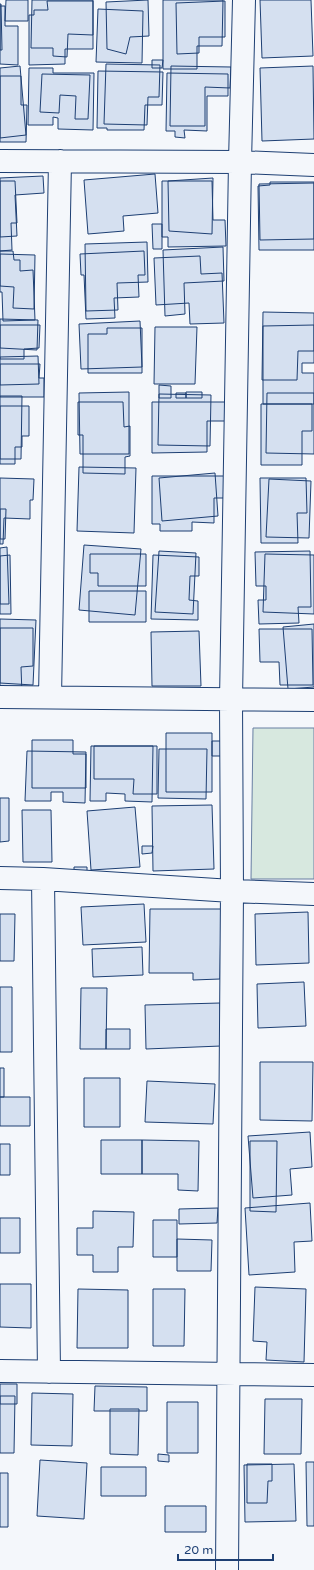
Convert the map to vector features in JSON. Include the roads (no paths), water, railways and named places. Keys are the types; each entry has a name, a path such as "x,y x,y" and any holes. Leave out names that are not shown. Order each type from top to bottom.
{"street":[{"path":"227,1570 232,891 231,700 244,0"},
{"path":"0,161 240,162 314,165"},
{"path":"50,697 60,161"},
{"path":"0,697 314,700"},
{"path":"0,878 314,894"},
{"path":"43,879 49,1372"},
{"path":"0,1371 314,1375"}]}
